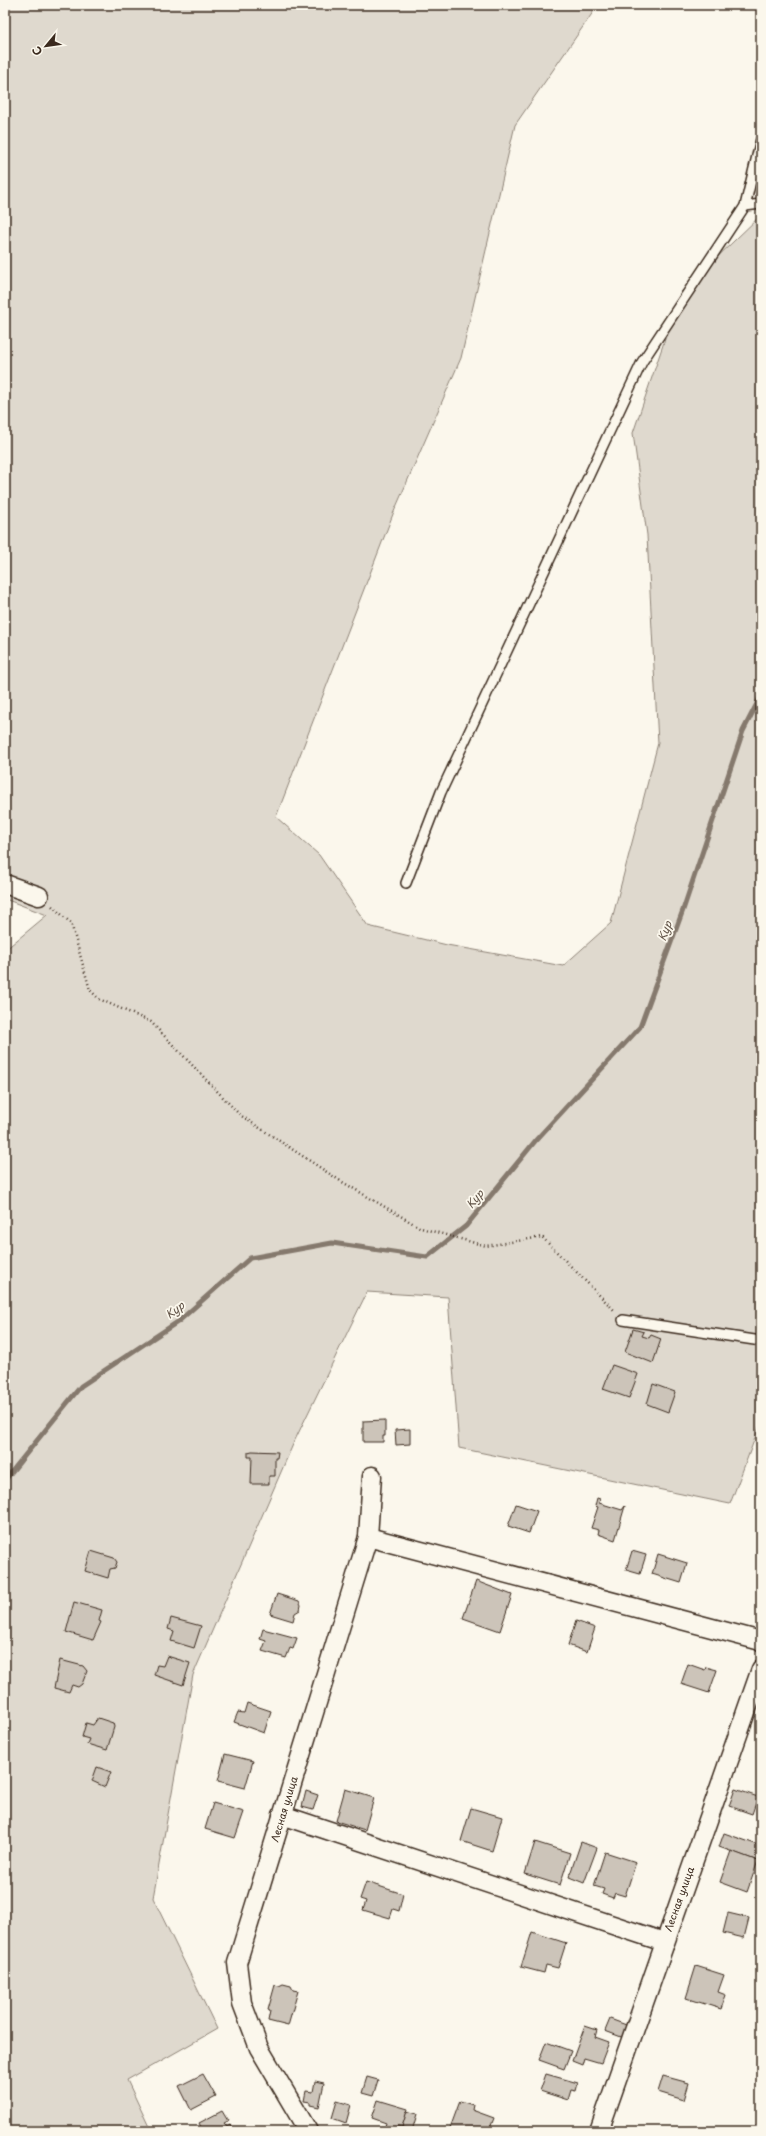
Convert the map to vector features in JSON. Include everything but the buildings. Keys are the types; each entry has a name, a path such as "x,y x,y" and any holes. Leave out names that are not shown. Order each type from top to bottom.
{"street":[{"path":"5,884 39,896"},
{"name":"Лесная улица","path":"308,2131 259,2048 242,2003 237,1963 368,1537 372,1476"},
{"path":"368,1537 761,1641"},
{"name":"Лесная улица","path":"599,2131 761,1668"},
{"path":"282,1815 664,1942"}],"lane":[{"path":"406,883 441,792 642,362 744,206 761,138"},
{"path":"744,206 761,204"},
{"path":"623,1320 761,1341"}],"path":[{"path":"39,896 71,923 90,990 98,999 151,1022 240,1115 339,1180 421,1228 486,1246 542,1237 623,1320"}],"shaded area":[{"path":"5,5 598,5 515,125 461,358 393,514 276,817 319,855 368,926 447,945 563,966 611,923 658,743 647,535 633,433 681,292 761,215 761,1422 730,1504 459,1448 448,1297 367,1292 294,1442 193,1675 153,1898 217,2029 127,2080 151,2131 5,2131 5,950 47,915 5,899"}],"waterway":[{"name":"Кур","path":"5,1480 81,1386 179,1321 250,1258 332,1243 427,1257 466,1226 536,1140 640,1027 683,910 743,731 761,696"}]}
